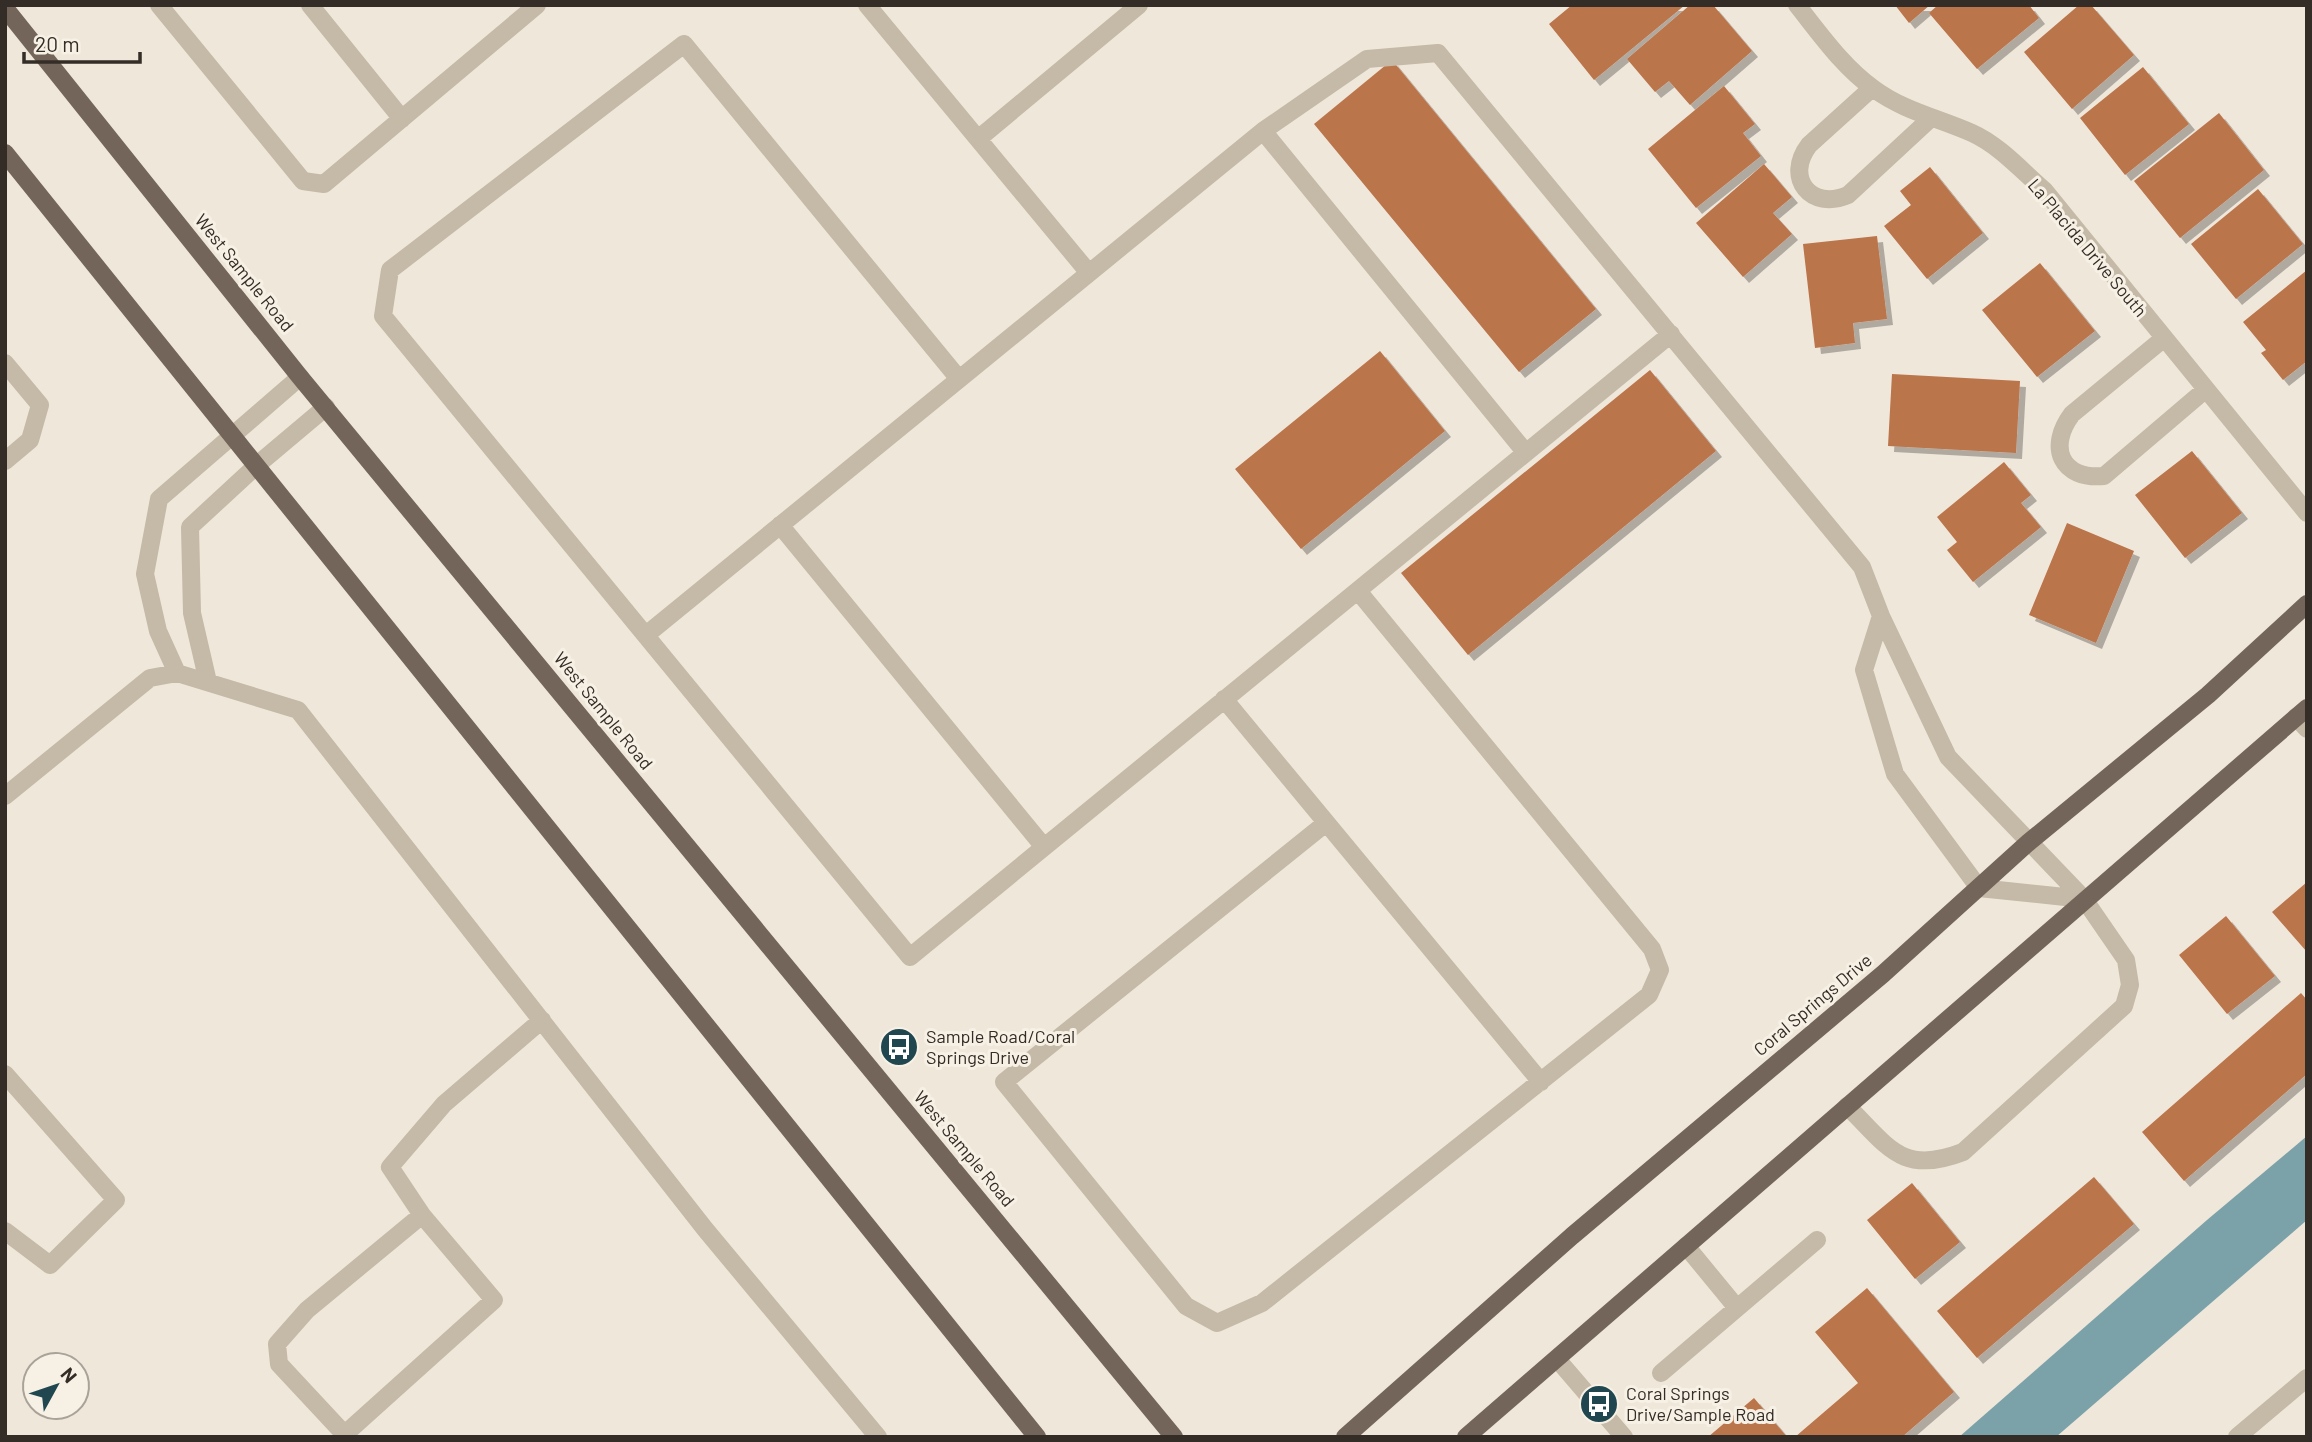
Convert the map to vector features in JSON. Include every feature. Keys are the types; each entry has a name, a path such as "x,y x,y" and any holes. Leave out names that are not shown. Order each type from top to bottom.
{"main road":[{"name":"West Sample Road","path":"5,8 300,377 1174,1437"},
{"path":"5,153 1037,1437"},
{"name":"Coral Springs Drive","path":"1345,1437 1572,1236 1883,974 2029,842 2208,695 2307,604"},
{"path":"1466,1437 2084,900 2303,718"}],"street":[{"path":"159,5 303,181 324,184 537,5"},
{"path":"310,5 402,119"},
{"path":"867,5 1089,273"},
{"path":"978,139 1139,5"},
{"name":"La Placida Drive South","path":"1797,5 1838,56 1872,88 1905,108 1974,134 2006,156 2044,190 2307,513"},
{"path":"959,379 684,44 390,270 383,316 909,957 1671,334"},
{"path":"646,635 1263,131 1367,59 1438,53 1862,568 1881,616 1948,757 2084,900 2126,960 2130,985 2124,1006 1962,1152 1944,1159 1921,1162 1897,1155 1847,1106"},
{"path":"1872,88 1809,145 1801,156 1799,176 1803,187 1814,196 1837,200 1848,195 1930,118"},
{"path":"1263,131 1526,453"},
{"path":"2163,339 2072,414 2062,427 2058,443 2062,458 2073,471 2087,478 2104,476 2205,390"},
{"path":"5,363 40,405 30,440 5,461"},
{"path":"177,673 158,631 145,574 159,499 300,377"},
{"path":"208,682 192,613 190,527 257,465 326,407"},
{"path":"780,525 1044,847"},
{"path":"1326,822 1004,1082 1185,1307 1217,1323 1262,1303 1541,1082 1649,995 1660,970 1652,949 1358,590"},
{"path":"1881,616 1864,670 1895,774 1979,888 2084,900"},
{"path":"5,796 150,678 177,673 298,710 705,1229 878,1437"},
{"path":"1224,699 1541,1082"},
{"path":"422,1215 307,1310 277,1344 279,1364 346,1435 494,1300 422,1215 390,1167 444,1104 542,1020"},
{"path":"5,1074 116,1200 50,1265 5,1231"},
{"path":"1661,1373 1817,1240"},
{"path":"1686,1246 1737,1308"},
{"path":"1556,1359 1624,1437"},
{"path":"2237,1437 2307,1378"}],"water":[{"path":"2307,1136 2307,1220 2056,1437 1959,1437 2207,1220"}],"building":[{"path":"1572,5 1685,5 1594,80 1549,24"},
{"path":"1690,5 1713,5 1752,51 1690,105 1669,81 1655,92 1627,59"},
{"path":"1895,5 1930,5 1909,23"},
{"path":"1938,5 2029,5 2039,18 1977,69 1929,13"},
{"path":"2079,5 2091,5 2134,55 2072,109 2024,52"},
{"path":"1392,60 1596,309 1519,372 1314,124"},
{"path":"2143,67 2189,124 2125,175 2080,118"},
{"path":"1724,86 1755,124 1743,133 1761,156 1696,208 1648,149"},
{"path":"2219,113 2264,170 2180,238 2134,181"},
{"path":"1764,164 1792,197 1773,213 1792,234 1743,277 1696,223"},
{"path":"1930,167 1983,233 1927,279 1884,226 1911,205 1900,191"},
{"path":"2258,189 2303,244 2236,299 2191,244"},
{"path":"1877,236 1887,319 1853,323 1855,343 1815,348 1803,244"},
{"path":"2040,263 2095,331 2037,377 1982,310"},
{"path":"2307,270 2307,361 2283,380 2261,353 2266,350 2243,322"},
{"path":"1380,351 1445,431 1301,549 1235,469"},
{"path":"1650,370 1716,451 1468,655 1401,573"},
{"path":"1892,374 2020,381 2016,453 1888,446"},
{"path":"2192,451 2242,513 2185,558 2135,495"},
{"path":"2004,462 2031,495 2021,503 2041,527 1973,582 1947,550 1957,542 1937,517"},
{"path":"2067,523 2134,551 2096,643 2029,615"},
{"path":"2307,882 2307,952 2272,912"},
{"path":"2226,916 2275,976 2227,1014 2179,955"},
{"path":"2301,993 2307,1000 2307,1074 2184,1181 2142,1132"},
{"path":"2094,1177 2134,1224 1977,1358 1937,1311"},
{"path":"1912,1183 1960,1242 1915,1279 1867,1220"},
{"path":"1867,1288 1954,1392 1902,1437 1795,1437 1858,1383 1815,1332"},
{"path":"1754,1398 1787,1437 1708,1437"}],"place":[{"name":"Sample Road/Coral Springs Drive","path":"899,1047"},
{"name":"Coral Springs Drive/Sample Road","path":"1599,1404"}]}
